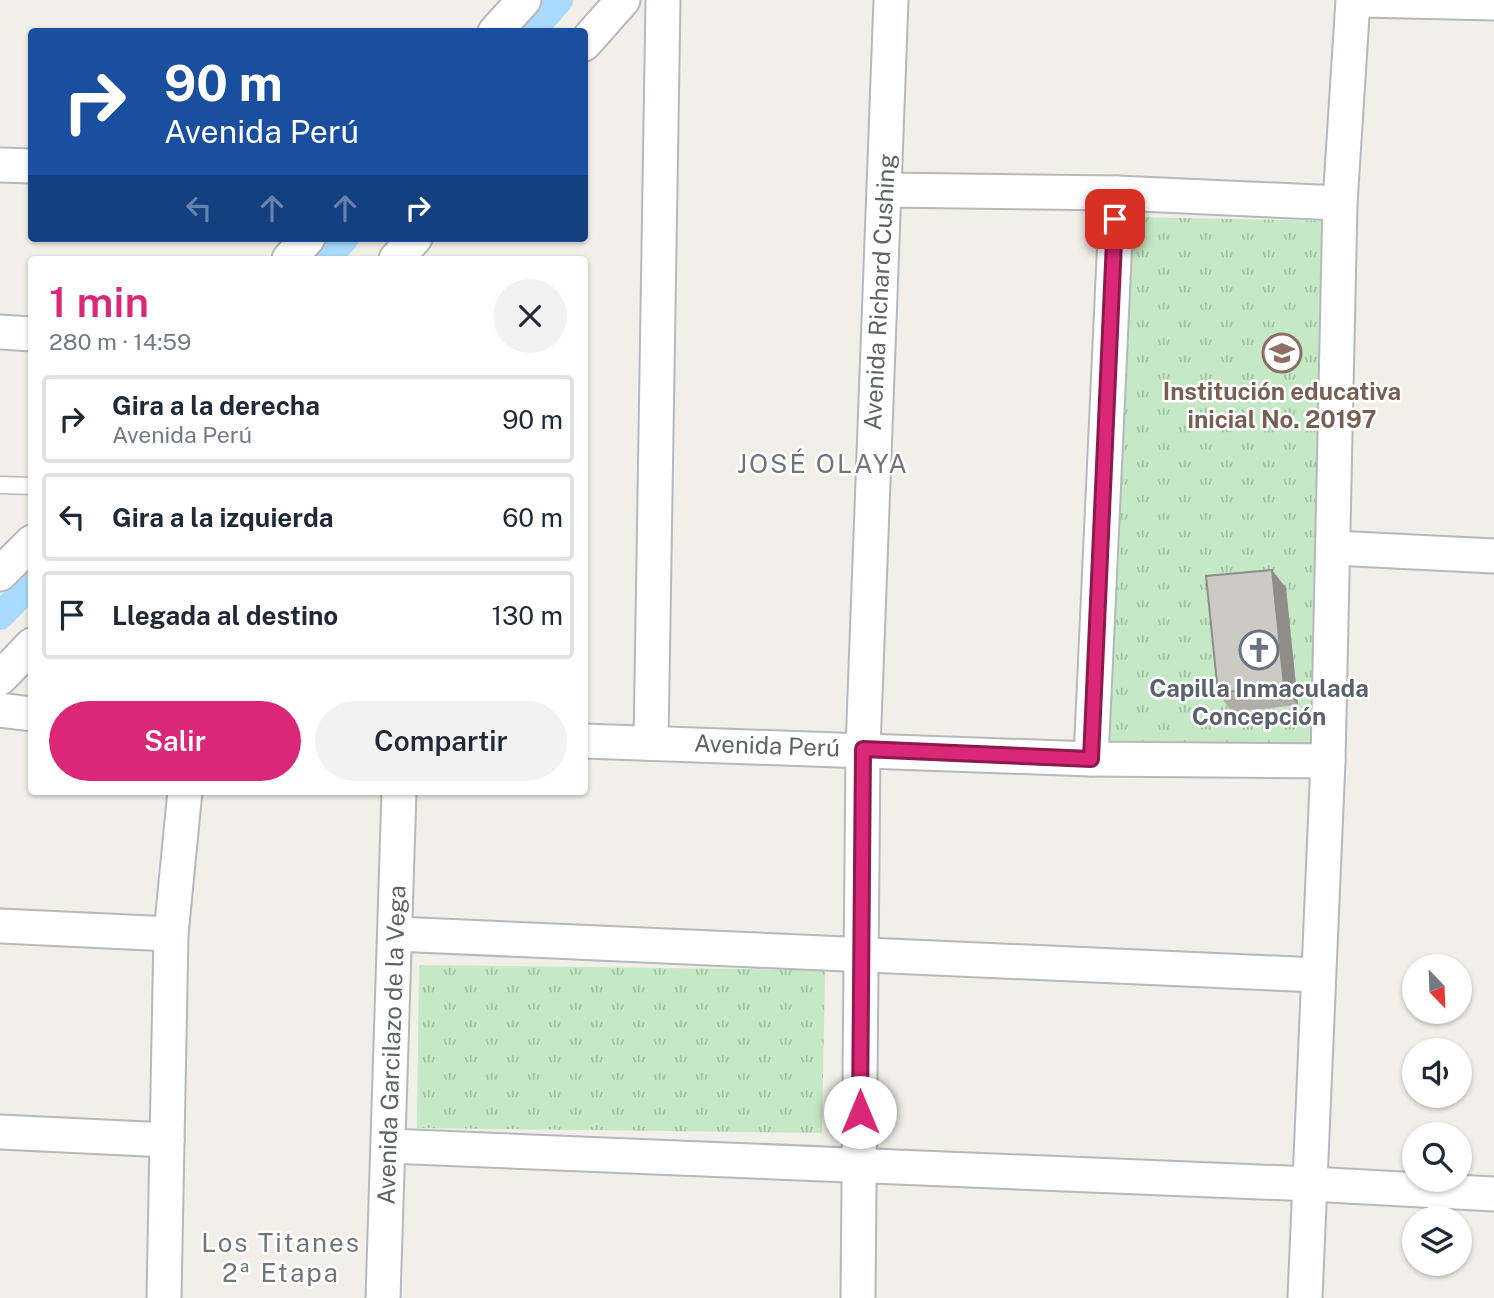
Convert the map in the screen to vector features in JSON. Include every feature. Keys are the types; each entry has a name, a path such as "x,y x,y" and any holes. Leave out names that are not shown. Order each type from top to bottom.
{"street":[{"path":"499,28 524,0"},
{"path":"588,39 623,0"},
{"path":"651,743 663,0"},
{"name":"Avenida Richard Cushing","path":"858,1298 863,749 876,351 886,190 891,0"},
{"path":"1305,1298 1328,761 1340,203 1353,0"},
{"path":"1362,0 1494,3"},
{"path":"0,164 28,166"},
{"path":"886,190 1116,192 1340,203"},
{"path":"1091,759 1116,192"},
{"path":"292,256 304,242"},
{"path":"0,332 28,334"},
{"path":"0,574 28,546"},
{"path":"1334,548 1494,556"},
{"path":"0,678 28,649"},
{"path":"0,710 28,713"},
{"name":"Avenida Perú","path":"588,741 1091,759 1328,761"},
{"path":"164,1298 170,934 185,795"},
{"name":"Avenida Garcilazo de la Vega","path":"383,1298 399,795"},
{"path":"0,926 170,934"},
{"path":"395,934 1318,975"},
{"path":"0,1132 167,1140"},
{"path":"389,1146 860,1164 1494,1194"}],"lane":[{"path":"0,485 28,486"}],"green space":[{"path":"1127,217 1331,221 1314,753 1110,745"},
{"path":"419,965 825,970 822,1133 417,1128"}],"building":[{"name":"Capilla Inmaculada Concepción","path":"1272,570 1284,686 1218,693 1206,576"}],"waterway":[{"path":"534,28 559,0"},
{"path":"329,256 341,242"},
{"path":"0,616 28,587"}],"place":[{"name":"Institución educativa inicial No. 20197","path":"1282,353"},
{"name":"Capilla Inmaculada Concepción","path":"1259,650"}],"district":[{"name":"JOSÉ OLAYA","path":"823,464"},
{"name":"Los Titanes 2ª Etapa","path":"281,1258"}],"route":[{"path":"860,1112 863,749 1091,759 1115,219"}]}
